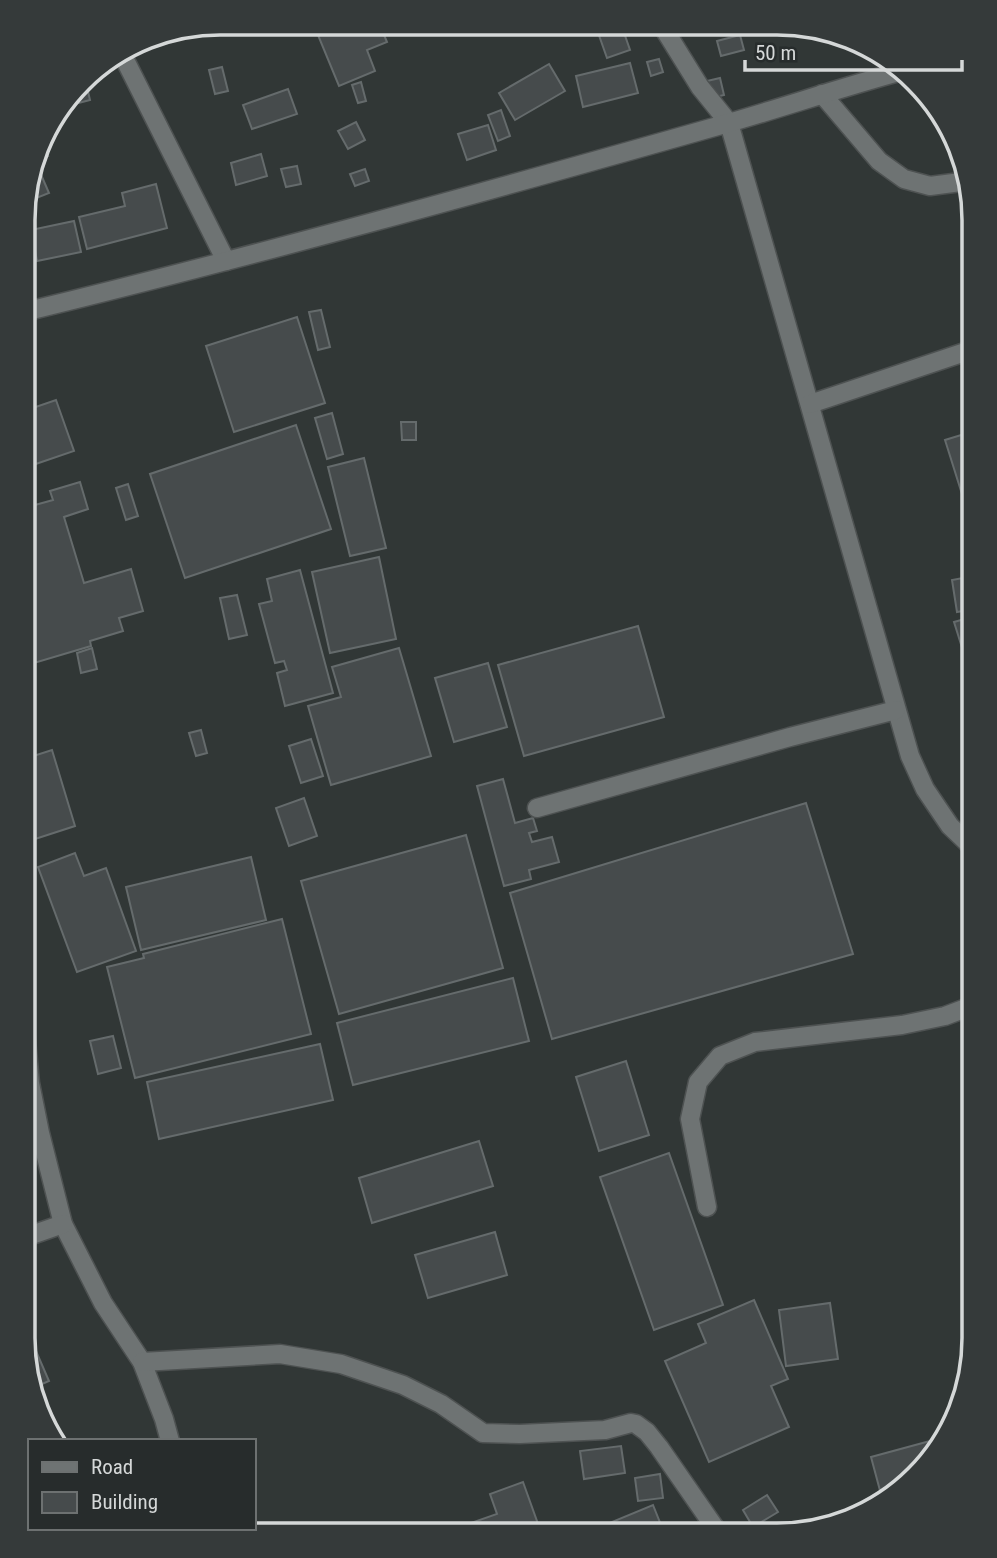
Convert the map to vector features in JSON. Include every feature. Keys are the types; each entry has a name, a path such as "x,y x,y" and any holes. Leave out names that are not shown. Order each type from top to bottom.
{"street":[{"path":"668,35 700,88 729,123 910,756 925,789 950,826 962,838"},
{"path":"126,61 226,261"},
{"path":"35,309 226,261 729,123 891,74"},
{"path":"821,94 879,161 904,179 930,186 958,182"},
{"path":"810,404 962,353"},
{"path":"537,808 896,710"},
{"path":"707,1207 690,1119 698,1082 720,1056 755,1042 902,1025 962,1010"},
{"path":"35,1108 63,1224 103,1303 142,1362 169,1439"},
{"path":"35,1234 63,1224"},
{"path":"142,1362 280,1354 341,1364 403,1385 441,1404 483,1433 606,1430 636,1424 647,1432 659,1447 712,1523"}],"building":[{"path":"318,35 384,35 387,42 367,50 375,71 339,86"},
{"path":"599,35 625,35 630,50 607,58"},
{"path":"740,35 744,50 721,56 717,41"},
{"path":"659,59 663,72 651,76 647,62"},
{"path":"630,63 638,93 583,107 576,76"},
{"path":"549,64 565,91 515,120 499,93"},
{"path":"222,67 228,91 215,94 209,70"},
{"path":"720,78 724,95 711,98 707,81"},
{"path":"361,82 366,101 358,103 352,85"},
{"path":"288,89 297,114 252,129 243,105"},
{"path":"88,91 90,100 77,103"},
{"path":"501,110 510,136 498,141 488,115"},
{"path":"356,122 365,140 348,149 338,131"},
{"path":"488,125 496,150 467,160 458,134"},
{"path":"261,154 267,176 236,185 231,163"},
{"path":"297,166 301,184 286,187 281,169"},
{"path":"365,169 369,181 355,186 350,174"},
{"path":"41,175 49,193 37,198"},
{"path":"156,184 167,228 87,249 79,217 125,206 122,193"},
{"path":"74,221 81,252 37,261 35,229"},
{"path":"321,310 330,347 318,350 309,312"},
{"path":"297,317 325,403 234,432 206,346"},
{"path":"56,400 74,451 35,464 35,407"},
{"path":"332,413 343,454 327,459 315,418"},
{"path":"401,422 416,422 416,440 402,440"},
{"path":"296,425 331,529 185,578 150,474"},
{"path":"962,435 962,494 945,440"},
{"path":"364,458 386,548 350,556 328,467"},
{"path":"80,482 88,509 64,517 84,583 131,569 143,611 119,618 123,631 90,641 91,646 35,663 35,505 53,500 50,491"},
{"path":"128,484 138,516 126,520 116,488"},
{"path":"379,557 396,639 330,653 312,572"},
{"path":"300,570 333,693 285,706 277,673 287,670 284,661 275,663 259,604 272,601 267,579"},
{"path":"962,578 962,611 957,612 952,580"},
{"path":"237,595 247,635 229,639 220,598"},
{"path":"962,620 962,648 954,622"},
{"path":"638,626 664,717 524,756 498,665"},
{"path":"92,648 97,669 81,673 77,653"},
{"path":"399,648 431,756 331,785 308,706 341,697 332,667"},
{"path":"488,663 507,727 454,742 435,678"},
{"path":"201,730 207,753 196,756 189,733"},
{"path":"311,739 323,776 301,783 289,746"},
{"path":"52,750 75,826 35,839 35,755"},
{"path":"503,779 515,823 533,818 537,831 529,833 532,842 552,837 559,862 529,870 531,879 504,886 477,786"},
{"path":"304,798 317,836 289,846 276,808"},
{"path":"806,803 853,954 552,1039 510,893"},
{"path":"466,835 503,968 339,1014 301,881"},
{"path":"75,853 84,876 106,868 136,951 77,972 38,867"},
{"path":"251,857 266,920 141,950 126,887"},
{"path":"282,919 311,1034 135,1078 107,967 144,958 143,954"},
{"path":"513,978 529,1041 353,1085 337,1023"},
{"path":"113,1036 121,1068 98,1074 90,1041"},
{"path":"320,1044 333,1100 159,1139 147,1082"},
{"path":"626,1061 649,1135 599,1151 576,1077"},
{"path":"479,1141 493,1186 372,1223 359,1178"},
{"path":"669,1153 723,1305 654,1330 600,1177"},
{"path":"495,1232 507,1275 428,1298 415,1255"},
{"path":"754,1300 788,1379 771,1386 789,1427 709,1462 665,1361 706,1343 698,1324"},
{"path":"830,1303 838,1359 786,1366 779,1310"},
{"path":"36,1351 49,1381 41,1385"},
{"path":"930,1441 908,1469 880,1491 871,1457"},
{"path":"621,1446 625,1473 584,1479 580,1451"},
{"path":"660,1474 663,1498 638,1501 635,1478"},
{"path":"523,1482 538,1523 471,1523 497,1514 490,1494"},
{"path":"767,1495 778,1512 760,1523 751,1523 743,1510"},
{"path":"653,1505 660,1523 610,1523"}]}
